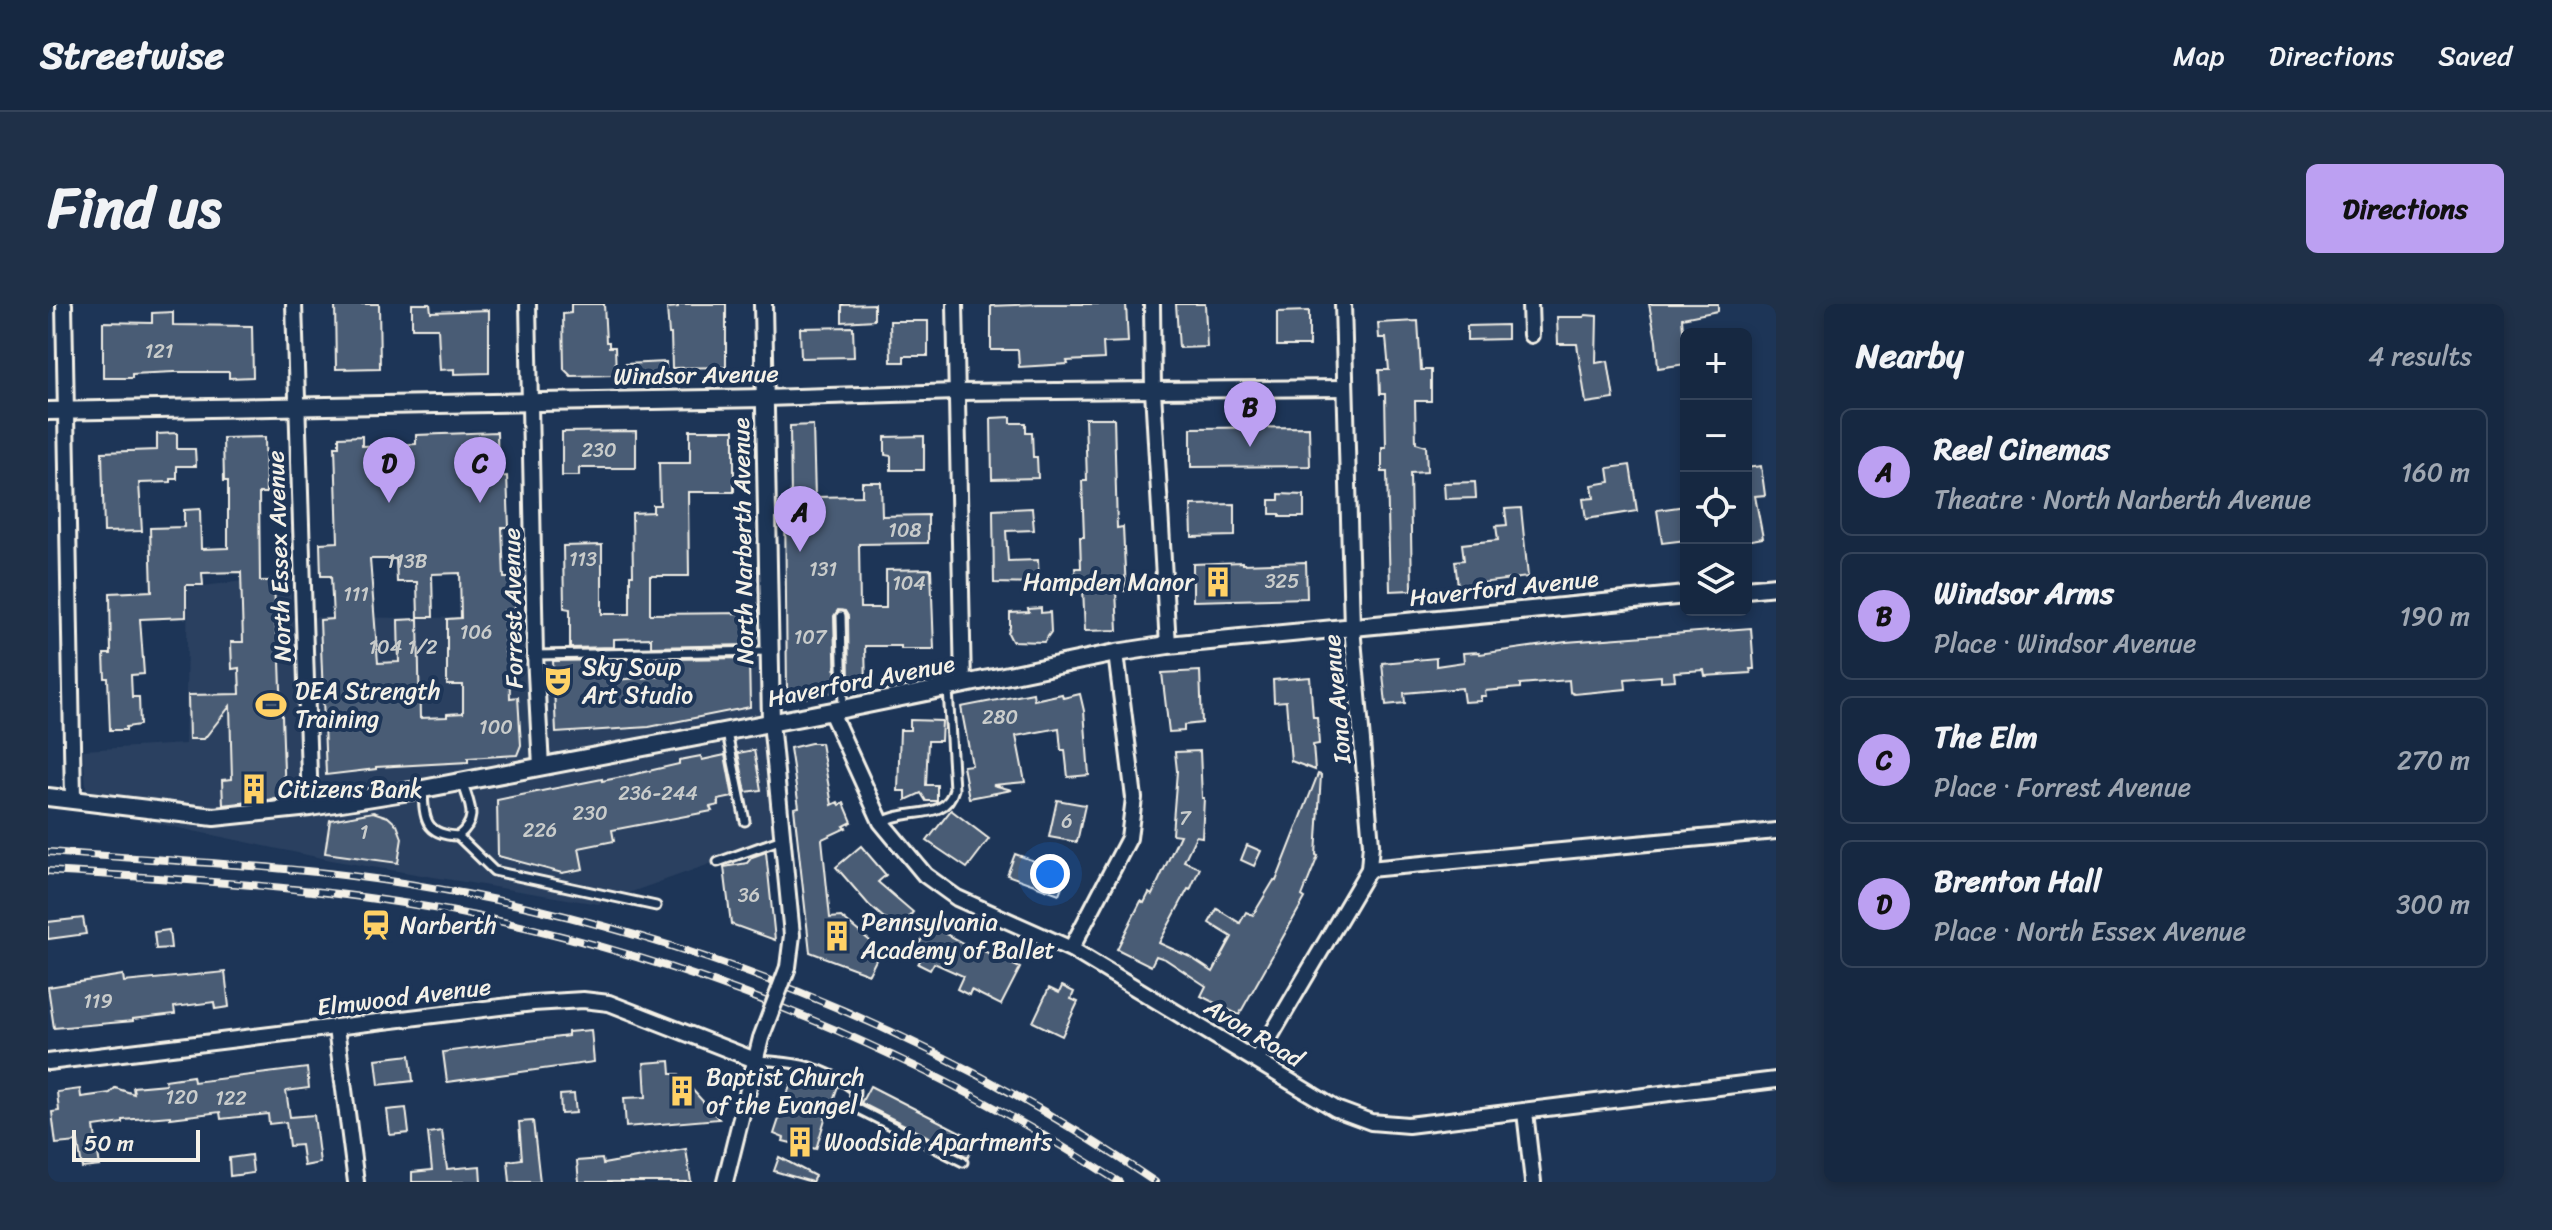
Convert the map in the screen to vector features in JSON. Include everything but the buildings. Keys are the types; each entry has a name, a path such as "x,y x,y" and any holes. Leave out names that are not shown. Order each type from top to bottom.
{"street":[{"path":"64,304 73,799"},
{"name":"North Essex Avenue","path":"294,304 310,807"},
{"name":"Forrest Avenue","path":"528,304 535,655 541,767"},
{"name":"North Narberth Avenue","path":"725,1182 761,1038 788,967 792,935 771,722 763,304"},
{"path":"955,304 955,687"},
{"path":"1152,304 1153,391 1168,645"},
{"name":"Iona Avenue","path":"1257,1059 1369,869 1371,844 1352,627 1343,304"},
{"path":"1530,304 1531,335"},
{"name":"Windsor Avenue","path":"48,411 957,392 1345,388"},
{"path":"1752,588 1776,586"},
{"name":"Haverford Avenue","path":"48,797 214,817 310,807 541,767 1116,653 1168,645 1680,596"},
{"path":"1071,949 1129,838 1134,798 1116,653"},
{"name":"Avon Road","path":"837,710 881,822 925,875 957,898 1071,949 1336,1109 1371,1122 1408,1125 1776,1080"},
{"path":"1369,869 1776,831"},
{"name":"Elmwood Avenue","path":"48,1062 533,1003 583,1000 609,1003 755,1060"},
{"path":"336,1028 356,1182"},
{"path":"1525,1112 1533,1182"}],"lane":[{"path":"837,710 841,616"},
{"path":"535,655 770,651"},
{"path":"881,822 939,809 952,796 955,687"},
{"path":"726,731 745,821"},
{"path":"423,789 424,817 431,829 443,836 458,836 469,827 472,814 462,781"},
{"path":"458,836 494,871 656,906"},
{"path":"718,862 782,839"},
{"path":"755,1060 808,1065 839,1078 855,1090 854,1107 963,1162"}],"shaded area":[{"path":"291,575 291,617 514,616 543,656 760,652 774,841 598,904 336,861 88,809 83,750 185,744 188,588"}],"railway":[{"path":"48,852 274,868 409,884 508,903 607,927 703,957 798,992 892,1032 982,1077 1070,1127 1155,1182"},
{"path":"48,871 262,886 369,898 475,916 645,959 727,987 889,1054 967,1093 1119,1182"}],"place":[{"name":"Windsor Arms","path":"1250,447"},
{"name":"Brenton Hall","path":"389,503"},
{"name":"The Elm","path":"480,503"},
{"name":"Reel Cinemas","path":"800,552"},
{"name":"Hampden Manor","path":"1218,582"},
{"name":"Sky Soup Art Studio","path":"558,681"},
{"name":"DEA Strength Training","path":"271,705"},
{"name":"Citizens Bank","path":"254,789"},
{"name":"Narberth","path":"376,925"},
{"name":"Pennsylvania Academy of Ballet","path":"837,936"},
{"name":"Baptist Church of the Evangel","path":"682,1091"},
{"name":"Woodside Apartments","path":"800,1142"}]}
